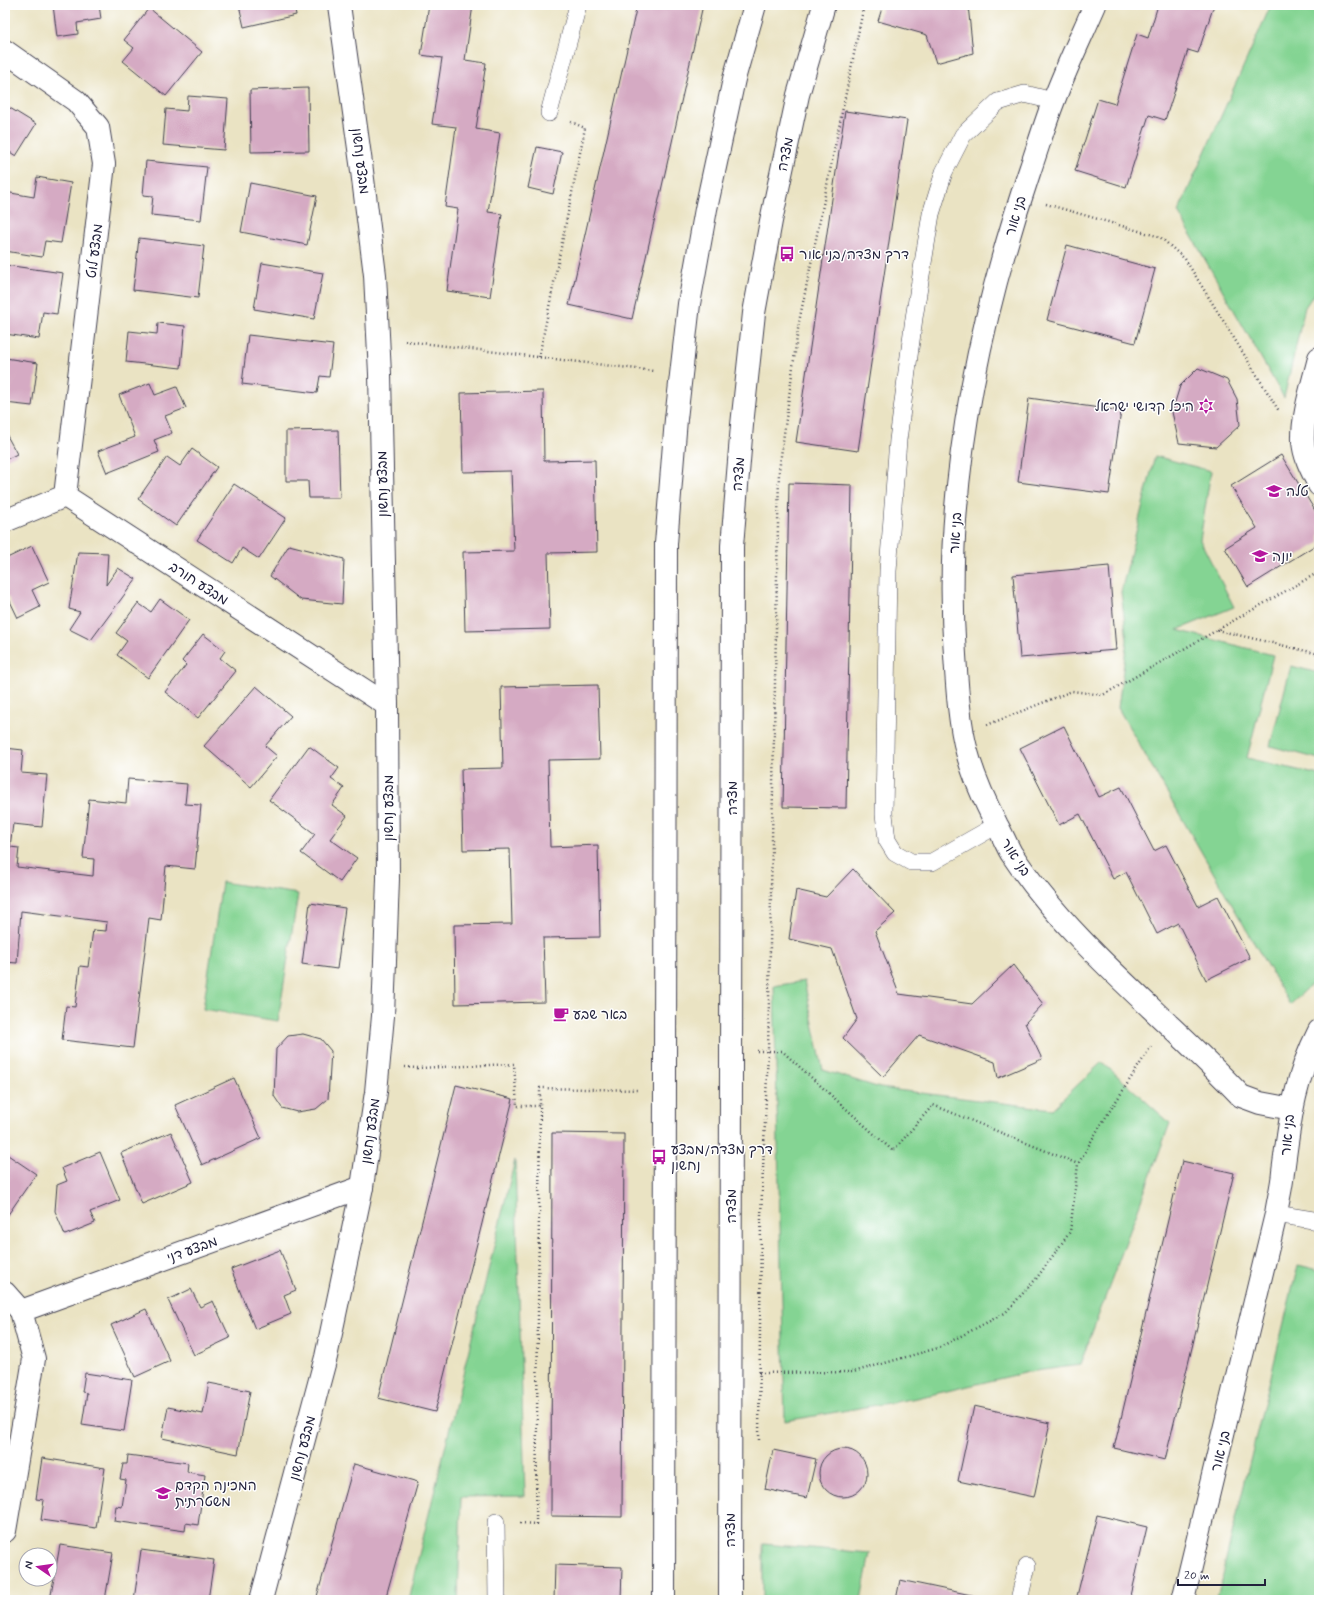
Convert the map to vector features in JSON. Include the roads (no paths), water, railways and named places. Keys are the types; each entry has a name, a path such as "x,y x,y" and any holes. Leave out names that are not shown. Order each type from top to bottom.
{"street":[{"name":"מבצע נחשון","path":"261,1600 326,1357 362,1187 376,1092 383,1016 388,879 387,705 378,338 375,275 339,5"},
{"path":"664,1600 666,544 681,374 689,304 706,208 734,79 755,5"},
{"name":"מצדה","path":"730,1600 732,546 742,425 754,314 771,221 798,95 824,5"},
{"name":"בני אור","path":"1095,5 1053,101 1021,197 995,284 978,360 964,439 955,526 952,610 958,692 967,751 983,798 1010,850 1041,894 1084,943 1241,1096 1260,1103 1292,1109 1276,1214 1183,1600"},
{"name":"מבצע לוט","path":"5,51 76,102 89,116 98,127 104,164 65,496"},
{"path":"1319,358 1304,422 1303,442 1310,467 1319,485"},
{"path":"5,521 65,496"},
{"name":"מבצע חורב","path":"65,496 387,705"},
{"path":"1292,1109 1303,1066 1319,1031"},
{"name":"מבצע דני","path":"21,1310 362,1187"},
{"path":"5,1293 21,1310 34,1360 5,1531"}],"lane":[{"path":"548,113 578,5"},
{"path":"997,825 932,862 911,862 895,854 887,840 884,814 888,571 897,448 914,318 931,214 944,172 964,135 998,102 1025,94 1053,101"},
{"path":"1276,1214 1319,1221"},
{"path":"496,1522 497,1600"},
{"path":"1019,1600 1027,1566"}],"place":[{"name":"דרך מצדה/בני אור","path":"787,254"},
{"name":"היכל קדושי ישראל","path":"1206,406"},
{"name":"טלה","path":"1274,491"},
{"name":"יונה","path":"1260,556"},
{"name":"באר שבע","path":"561,1014"},
{"name":"דרך מצדה/מבצע נחשון","path":"659,1157"},
{"name":"המכינה הקדם משטרתית","path":"163,1493"}]}
